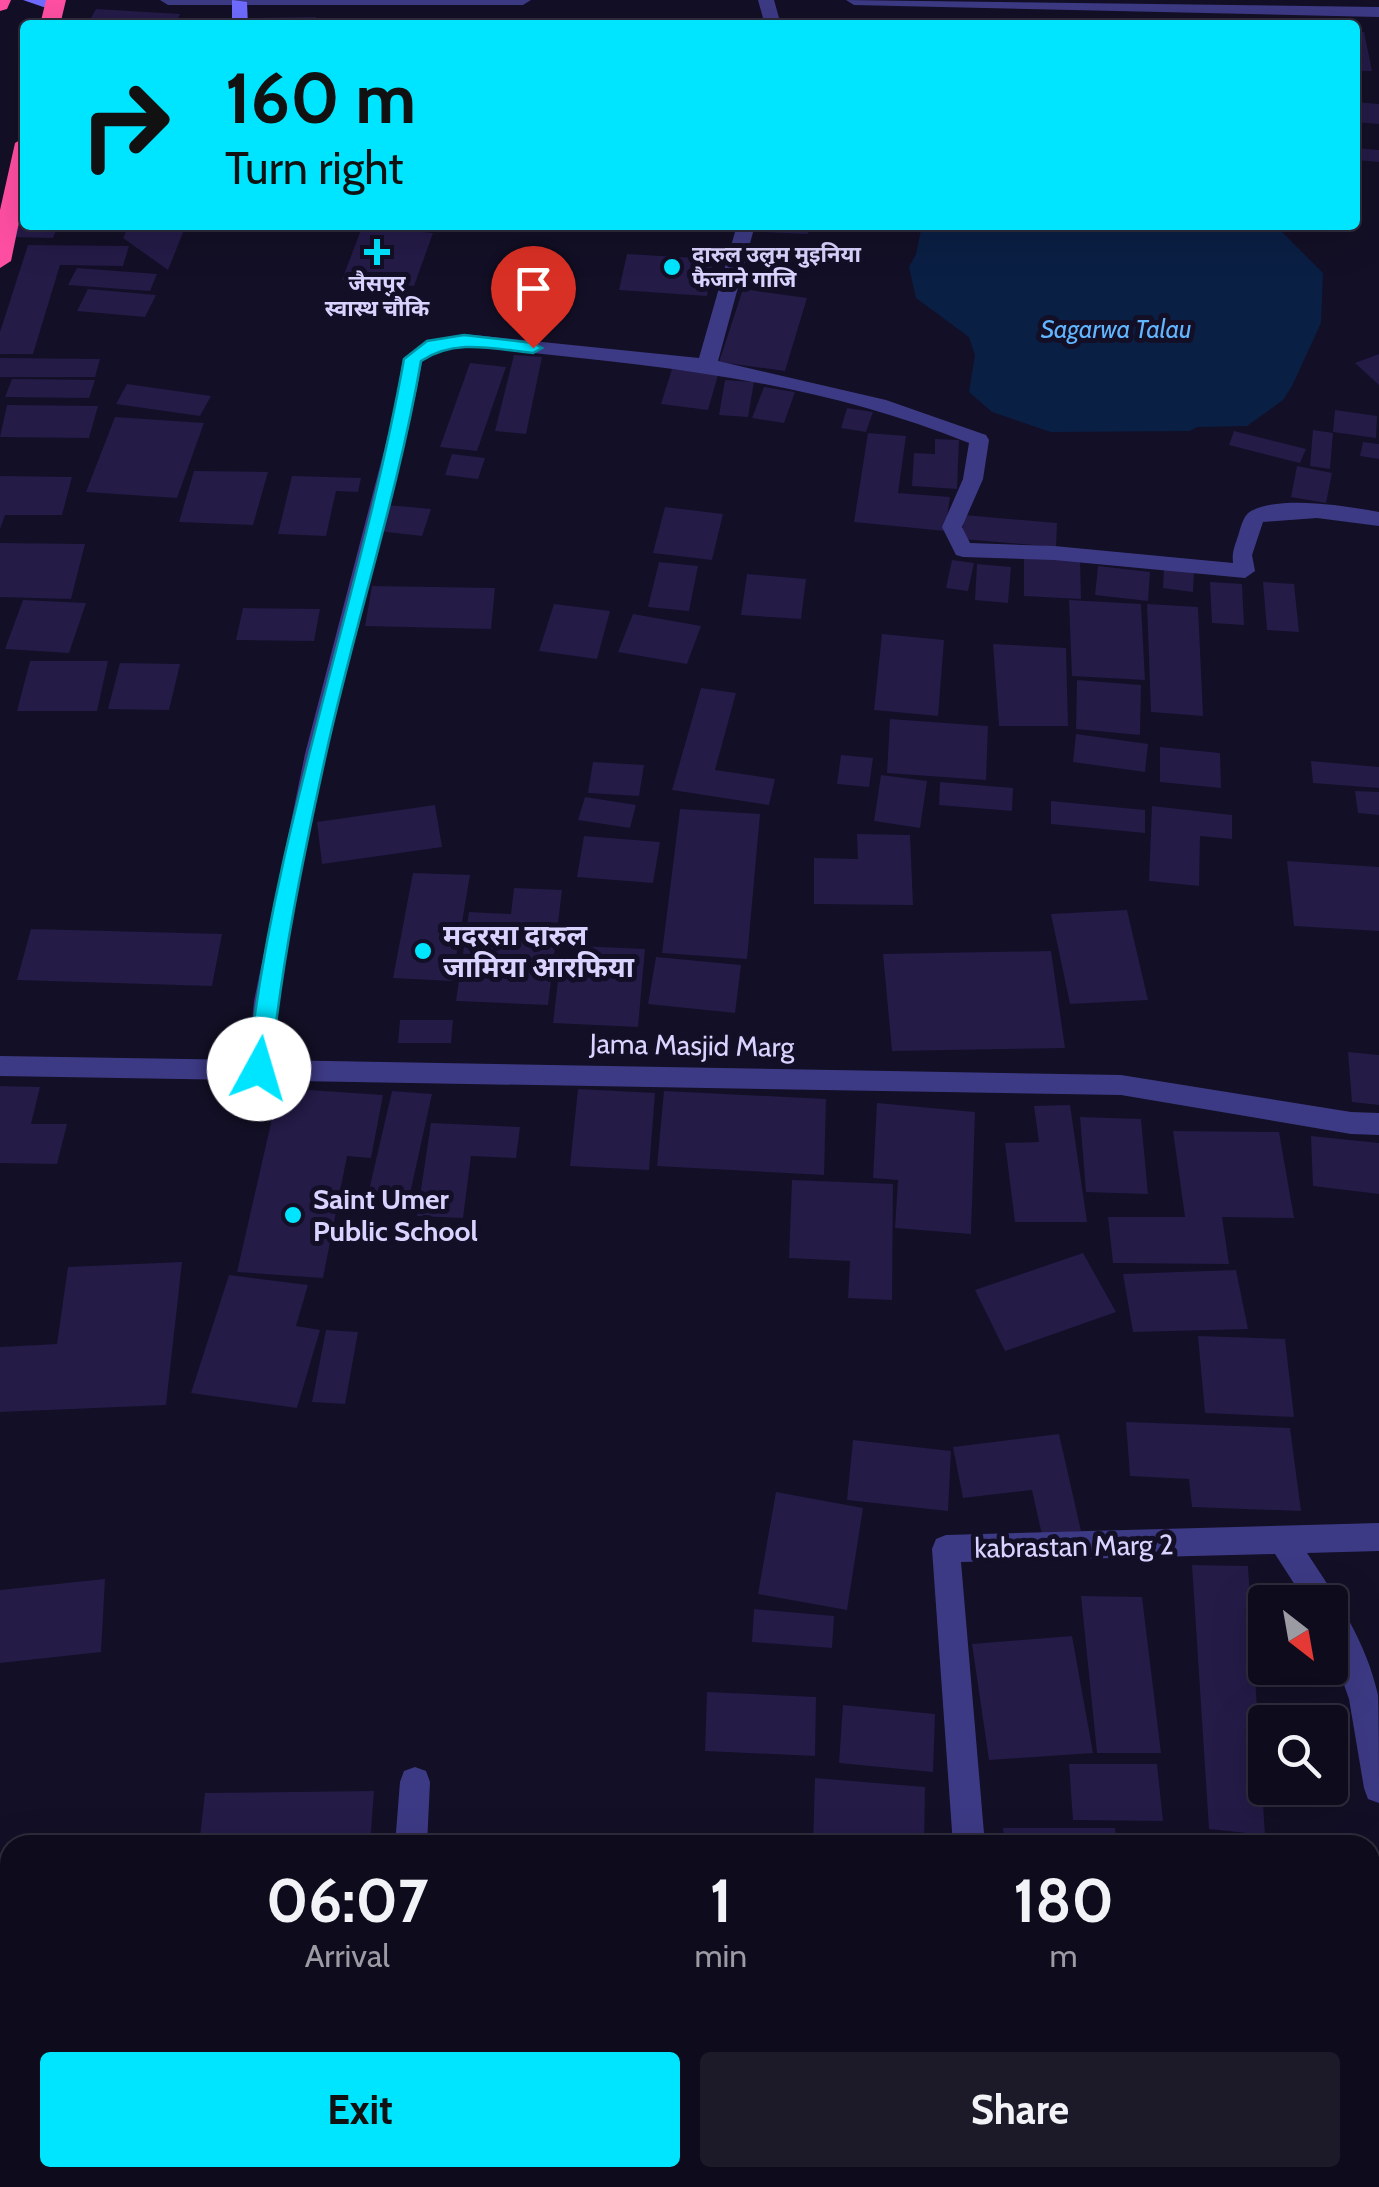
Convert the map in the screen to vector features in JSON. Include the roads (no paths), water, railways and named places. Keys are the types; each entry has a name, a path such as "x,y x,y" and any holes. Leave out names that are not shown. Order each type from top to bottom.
{"highway":[{"path":"0,261 20,167"}],"street":[{"path":"31,0 57,8"},
{"path":"168,0 523,0"},
{"path":"854,0 1379,12"},
{"path":"239,2 240,20"},
{"path":"707,365 745,230"},
{"path":"259,1069 266,1001 316,754 402,420 412,359 434,345 464,340 707,365 908,412 978,440 974,479 952,527 963,550 1071,554 1245,571 1242,555 1255,517 1289,509 1337,510 1379,519"},
{"name":"Jama Masjid Marg","path":"0,1066 1121,1084 1351,1123 1379,1124"},
{"name":"kabrastan Marg 2","path":"968,1835 946,1550 1379,1537"},
{"path":"1283,1541 1311,1585"},
{"path":"1348,1645 1371,1729 1379,1788"},
{"path":"412,1835 416,1782"}],"water":[{"name":"Sagarwa Talau","path":"921,230 1280,230 1323,273 1321,323 1283,400 1247,426 1197,427 1190,431 1051,432 992,412 969,392 975,355 969,337 916,298 909,267"}],"place":[{"name":"जैसपुर स्वास्थ चौकि","path":"377,252"},
{"name":"दारुल उलुम मुइनिया फैजाने गाजि","path":"672,267"},
{"name":"मदरसा दारुल जामिया आरफिया","path":"423,951"},
{"name":"Saint Umer Public School","path":"293,1215"}]}
